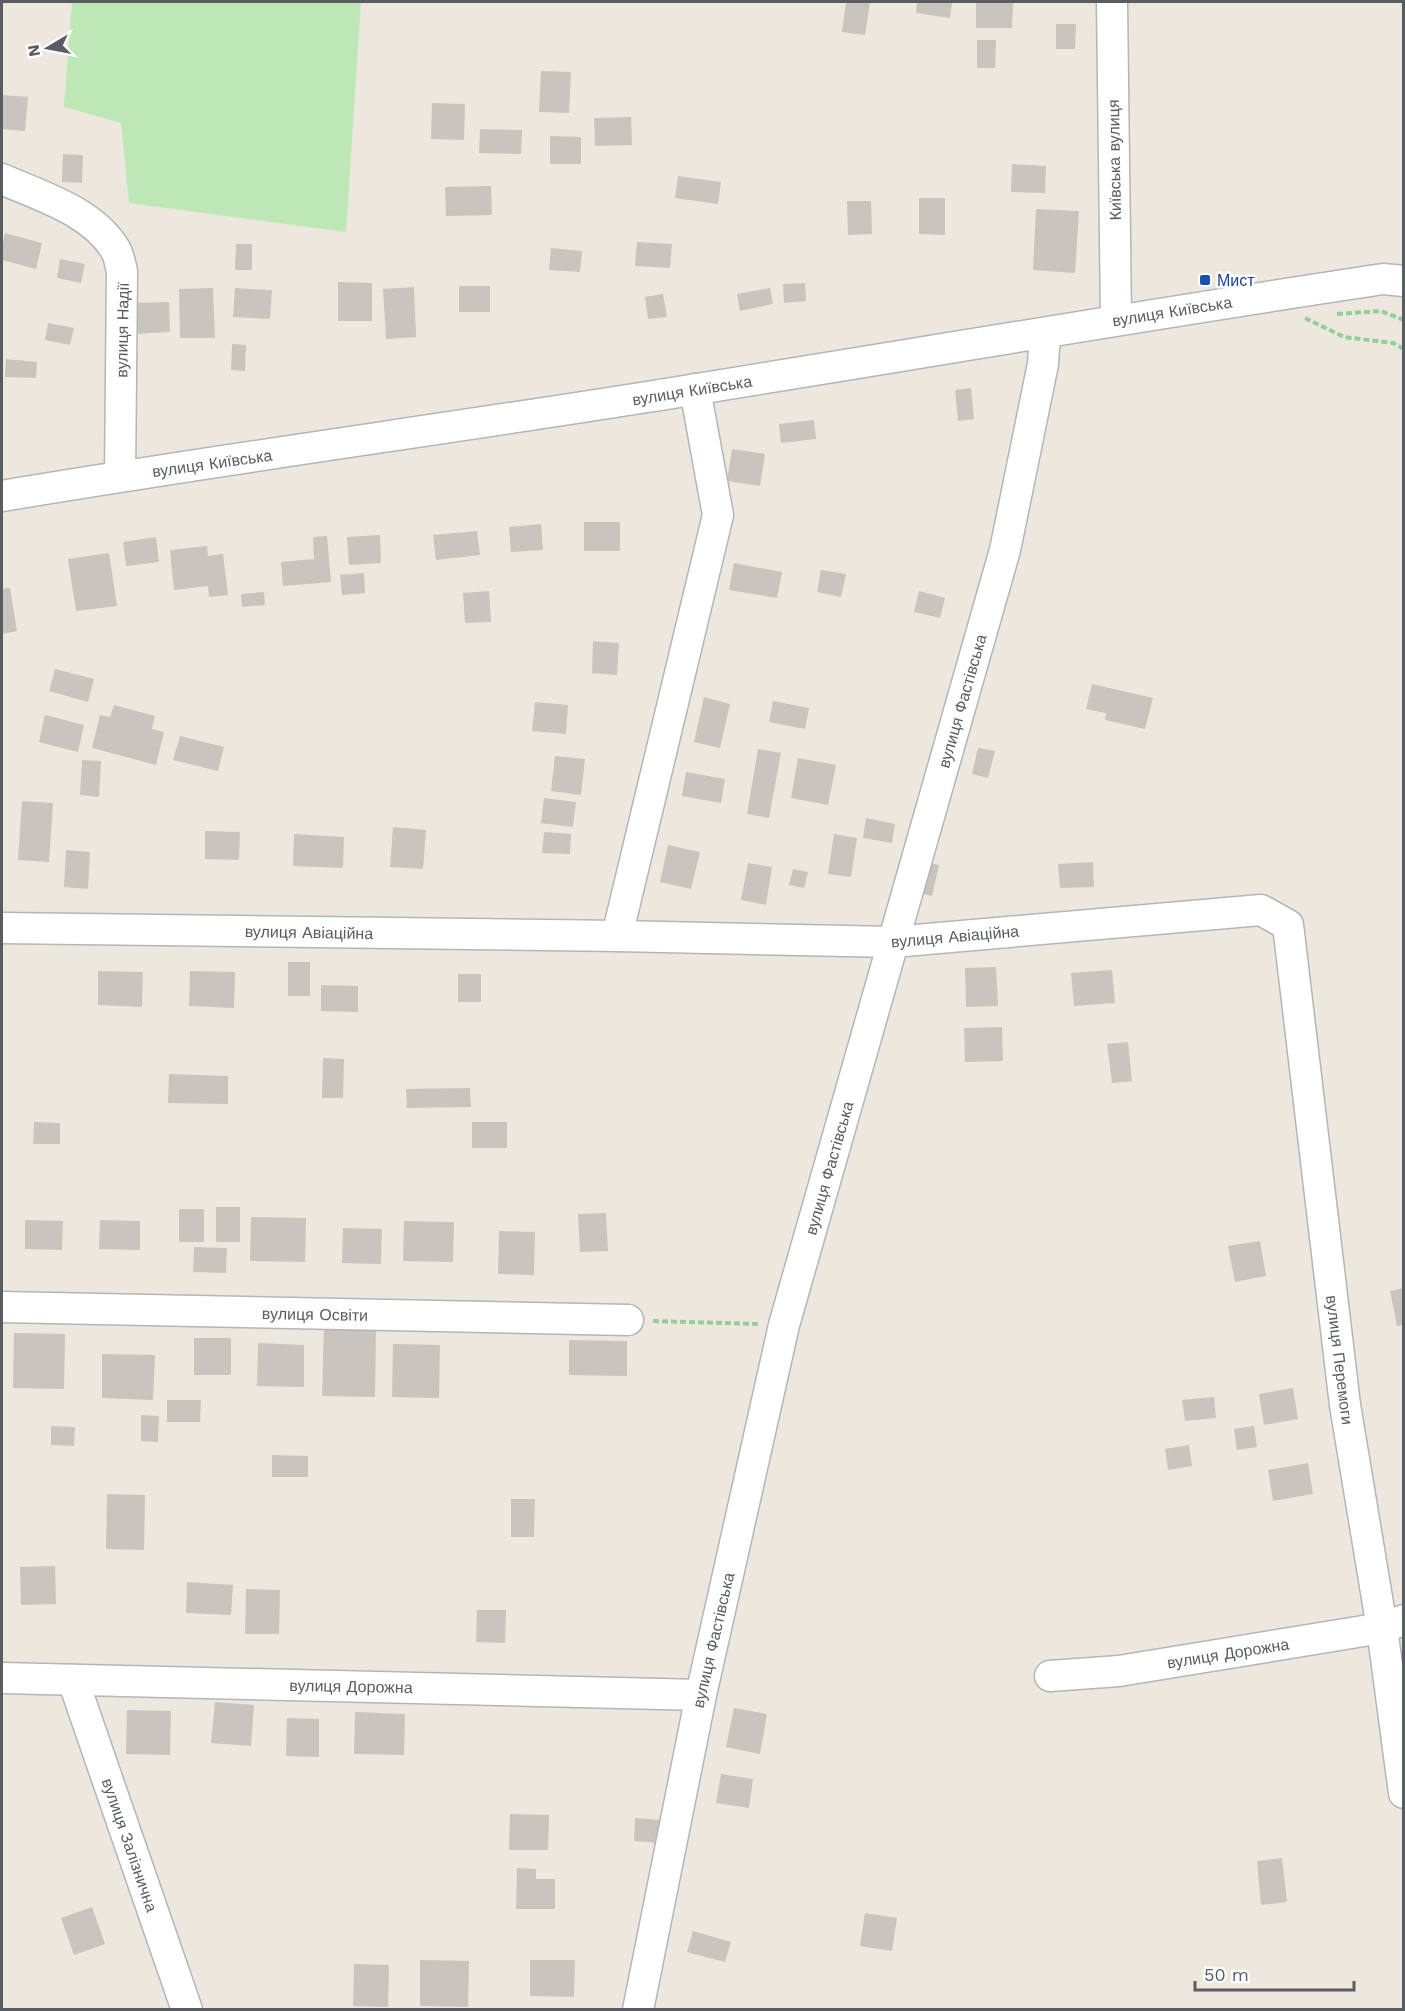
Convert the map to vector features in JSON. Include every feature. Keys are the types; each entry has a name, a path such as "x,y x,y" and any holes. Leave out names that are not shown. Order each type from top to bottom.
{"street":[{"name":"Київська вулиця","path":"1112,2 1116,319"},
{"name":"вулиця Надії","path":"2,179 80,216 102,232 116,250 122,271 120,476"},
{"name":"вулиця Київська","path":"2,496 695,389 1397,274"},
{"name":"вулиця Фастівська","path":"638,2010 701,1695 784,1325 1005,550 1043,364 1045,333"},
{"path":"617,936 718,515 695,389"},
{"name":"вулиця Авіаційна","path":"2,928 892,942 1261,910 1288,925"},
{"name":"вулиця Перемоги","path":"1288,925 1345,1405 1393,1624 1404,1793"},
{"name":"вулиця Освіти","path":"2,1307 628,1320"},
{"name":"вулиця Дорожна","path":"1050,1676 1119,1671 1393,1624"},
{"name":"вулиця Дорожна","path":"2,1678 701,1695"},
{"name":"вулиця Залізнична","path":"73,1680 187,2010"}],"path":[{"path":"1332,314 1381,311 1404,320"},
{"path":"1296,320 1314,317"},
{"path":"1305,318 1344,337 1393,343 1404,349"},
{"path":"628,1320 784,1325"}],"green space":[{"path":"72,2 361,2 346,232 129,203 121,123 64,107"}],"building":[{"path":"846,2 870,2 865,35 842,32"},
{"path":"917,2 952,2 950,18 916,13"},
{"path":"976,2 1013,2 1012,28 976,28"},
{"path":"1056,24 1076,24 1075,49 1056,49"},
{"path":"977,40 996,40 995,68 977,68"},
{"path":"541,71 571,72 569,113 539,112"},
{"path":"2,95 28,97 25,131 2,129"},
{"path":"432,103 465,104 464,140 431,139"},
{"path":"631,117 632,145 595,146 594,118"},
{"path":"480,129 522,130 521,154 479,153"},
{"path":"550,136 581,137 581,164 550,164"},
{"path":"63,154 83,155 82,183 62,182"},
{"path":"1012,164 1046,166 1045,193 1011,192"},
{"path":"678,176 721,182 718,204 675,198"},
{"path":"491,186 492,215 446,216 445,187"},
{"path":"919,198 945,198 945,235 919,234"},
{"path":"847,201 871,201 872,234 848,235"},
{"path":"1036,209 1079,211 1075,273 1033,270"},
{"path":"5,233 42,243 36,269 2,260"},
{"path":"637,242 672,244 670,268 635,266"},
{"path":"236,244 252,244 252,270 235,270"},
{"path":"551,248 582,251 580,272 549,270"},
{"path":"60,259 85,264 81,283 57,278"},
{"path":"338,282 372,283 372,321 338,321"},
{"path":"805,283 806,301 784,303 783,284"},
{"path":"459,286 490,286 490,312 459,312"},
{"path":"414,287 416,337 386,339 383,289"},
{"path":"213,288 215,338 180,338 179,289"},
{"path":"235,288 272,290 270,319 233,317"},
{"path":"770,288 773,304 740,311 737,294"},
{"path":"663,294 667,317 648,319 645,297"},
{"path":"169,302 170,332 135,334 134,303"},
{"path":"48,323 74,328 70,345 45,340"},
{"path":"232,344 246,345 245,371 231,370"},
{"path":"6,359 37,362 36,378 5,377"},
{"path":"971,388 974,419 958,421 955,390"},
{"path":"814,420 816,439 781,443 779,424"},
{"path":"732,449 765,454 760,486 727,481"},
{"path":"584,522 620,522 620,551 584,551"},
{"path":"541,524 543,550 511,552 509,527"},
{"path":"477,531 480,555 436,560 433,535"},
{"path":"380,535 381,563 349,565 347,537"},
{"path":"327,536 331,582 283,586 281,562 314,559 313,537"},
{"path":"156,537 159,562 126,566 123,542"},
{"path":"207,546 208,556 223,554 228,595 209,597 208,586 174,590 170,550"},
{"path":"109,553 117,606 76,611 68,559"},
{"path":"734,563 782,572 777,598 729,590"},
{"path":"821,570 846,574 841,597 817,592"},
{"path":"364,573 365,593 342,595 340,575"},
{"path":"10,588 17,631 2,634 2,589"},
{"path":"489,591 491,622 465,623 463,593"},
{"path":"919,591 945,598 940,618 914,612"},
{"path":"264,592 265,605 242,607 241,594"},
{"path":"593,641 619,643 617,675 592,673"},
{"path":"55,669 94,679 88,702 49,691"},
{"path":"1092,684 1153,698 1145,729 1105,720 1106,713 1086,709"},
{"path":"704,697 730,704 720,748 694,742"},
{"path":"773,701 809,708 805,729 769,722"},
{"path":"535,702 568,705 566,734 532,731"},
{"path":"114,705 155,716 152,729 164,732 156,765 92,748 100,715 110,717"},
{"path":"45,715 84,725 78,752 39,742"},
{"path":"180,736 224,747 218,771 173,760"},
{"path":"978,748 995,751 988,778 972,774"},
{"path":"758,749 781,753 769,818 747,814"},
{"path":"555,756 585,759 581,795 551,791"},
{"path":"798,758 836,765 828,805 791,798"},
{"path":"82,760 101,761 99,797 80,795"},
{"path":"686,772 725,779 721,803 682,796"},
{"path":"544,798 576,802 573,827 541,823"},
{"path":"22,801 53,803 49,862 18,860"},
{"path":"866,818 895,824 892,843 863,838"},
{"path":"393,827 426,830 423,869 390,867"},
{"path":"205,831 240,832 239,860 205,859"},
{"path":"544,832 571,834 570,854 542,853"},
{"path":"294,834 344,837 343,868 293,866"},
{"path":"834,834 857,838 851,877 828,874"},
{"path":"668,845 700,852 691,889 660,882"},
{"path":"66,850 90,852 88,889 64,887"},
{"path":"917,860 939,865 932,896 910,891"},
{"path":"1093,862 1094,887 1060,888 1058,864"},
{"path":"748,863 772,867 766,905 741,900"},
{"path":"793,869 808,872 804,888 789,885"},
{"path":"288,962 310,962 310,996 288,996"},
{"path":"996,967 998,1006 966,1007 965,968"},
{"path":"1112,970 1115,1003 1074,1006 1071,973"},
{"path":"98,971 143,972 142,1007 98,1005"},
{"path":"190,971 235,972 234,1008 189,1006"},
{"path":"458,974 481,974 481,1002 458,1002"},
{"path":"321,985 358,986 358,1012 321,1011"},
{"path":"1002,1027 1003,1061 965,1062 964,1028"},
{"path":"1128,1042 1132,1081 1112,1083 1107,1044"},
{"path":"323,1058 344,1059 343,1098 322,1098"},
{"path":"169,1074 228,1076 228,1104 168,1103"},
{"path":"470,1088 471,1107 407,1108 406,1089"},
{"path":"34,1122 60,1123 60,1144 33,1144"},
{"path":"472,1122 507,1122 507,1148 472,1148"},
{"path":"216,1207 240,1207 240,1242 216,1242"},
{"path":"179,1209 204,1209 204,1242 179,1242"},
{"path":"606,1213 608,1251 580,1252 578,1214"},
{"path":"251,1217 306,1218 305,1262 250,1261"},
{"path":"25,1220 63,1221 62,1250 25,1249"},
{"path":"100,1220 140,1221 140,1250 99,1249"},
{"path":"404,1221 454,1222 453,1262 403,1261"},
{"path":"343,1228 382,1229 381,1264 342,1263"},
{"path":"499,1231 535,1232 534,1275 498,1274"},
{"path":"1260,1241 1266,1276 1235,1282 1228,1246"},
{"path":"194,1247 227,1248 226,1273 193,1272"},
{"path":"1404,1288 1404,1325 1397,1326 1390,1291"},
{"path":"324,1325 376,1326 375,1397 322,1396"},
{"path":"14,1333 65,1334 64,1389 13,1388"},
{"path":"194,1338 231,1338 231,1375 194,1375"},
{"path":"569,1340 627,1341 627,1376 569,1375"},
{"path":"258,1343 304,1345 304,1387 257,1386"},
{"path":"393,1344 440,1345 439,1398 392,1397"},
{"path":"102,1354 155,1355 153,1400 102,1398"},
{"path":"1293,1388 1298,1419 1264,1425 1259,1394"},
{"path":"1214,1397 1216,1418 1185,1421 1182,1400"},
{"path":"167,1400 201,1400 200,1422 167,1422"},
{"path":"141,1415 159,1416 158,1442 141,1441"},
{"path":"51,1426 75,1427 74,1446 51,1445"},
{"path":"1254,1426 1257,1447 1237,1450 1234,1429"},
{"path":"1189,1445 1192,1466 1168,1470 1165,1449"},
{"path":"272,1455 308,1456 308,1477 272,1477"},
{"path":"1308,1463 1313,1494 1273,1501 1268,1470"},
{"path":"107,1494 145,1495 144,1550 106,1549"},
{"path":"511,1499 535,1499 534,1537 511,1537"},
{"path":"55,1566 56,1604 21,1605 20,1567"},
{"path":"187,1582 233,1585 231,1615 186,1613"},
{"path":"246,1589 280,1590 279,1634 245,1634"},
{"path":"477,1610 506,1610 505,1643 476,1642"},
{"path":"215,1702 254,1705 251,1746 211,1743"},
{"path":"734,1708 767,1714 760,1754 726,1747"},
{"path":"127,1710 171,1711 170,1755 126,1754"},
{"path":"355,1712 405,1714 404,1755 354,1754"},
{"path":"287,1718 319,1719 319,1757 286,1756"},
{"path":"721,1774 753,1779 749,1808 716,1803"},
{"path":"510,1814 549,1815 548,1850 509,1850"},
{"path":"635,1818 661,1820 660,1843 634,1841"},
{"path":"1282,1858 1287,1902 1261,1905 1257,1861"},
{"path":"517,1868 536,1869 536,1879 555,1879 555,1909 516,1909"},
{"path":"92,1907 105,1944 74,1955 61,1918"},
{"path":"865,1913 897,1918 892,1951 860,1946"},
{"path":"693,1931 731,1942 725,1962 687,1952"},
{"path":"420,1960 469,1961 468,2007 420,2006"},
{"path":"530,1960 575,1960 574,1997 530,1996"},
{"path":"354,1964 389,1965 388,2007 353,2006"}],"place":[{"name":"Мист","path":"1205,280"}]}
